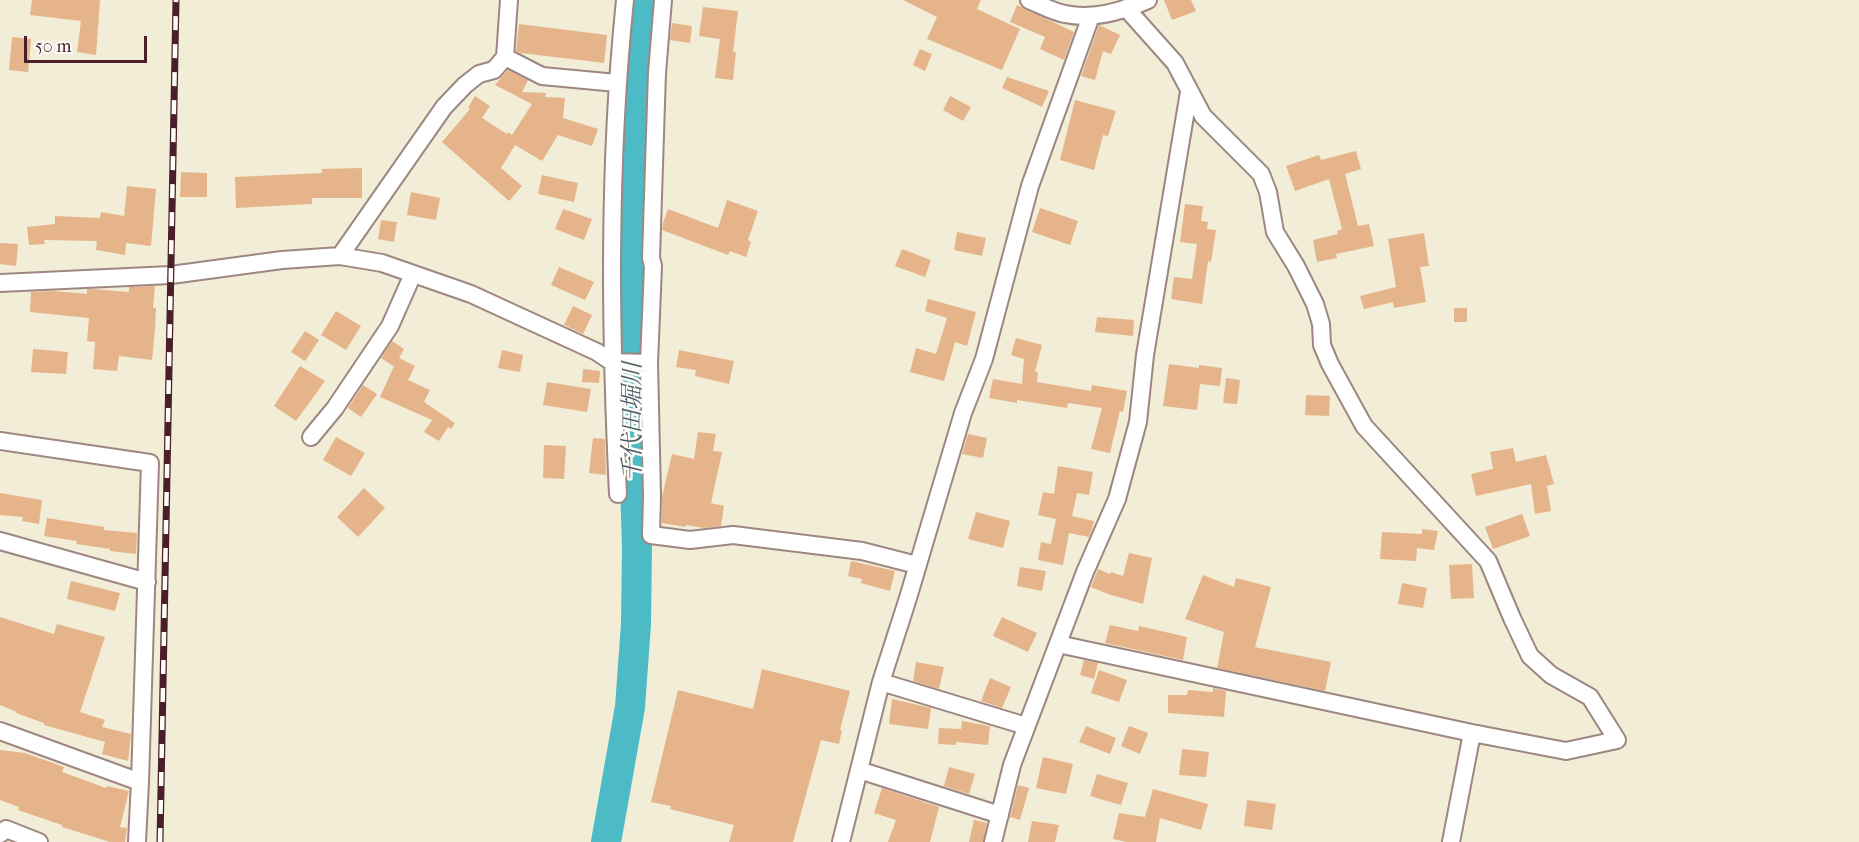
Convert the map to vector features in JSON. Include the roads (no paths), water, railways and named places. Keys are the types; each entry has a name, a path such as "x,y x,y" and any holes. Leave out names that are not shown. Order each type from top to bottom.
{"street":[{"path":"340,256 444,107 465,85 479,74 494,70 505,57 509,0"},
{"path":"618,494 612,362 612,168 625,0"},
{"path":"663,0 657,73 649,363 651,535 690,540 733,535 862,551 917,565"},
{"path":"1029,0 1063,14 1091,16 1148,0"},
{"path":"1058,644 1566,751 1617,740 1590,697 1551,675 1530,656 1488,561 1364,426 1322,345 1321,324 1315,304 1296,266 1275,232 1268,192 1261,174 1203,116 1175,63 1126,8"},
{"path":"841,842 881,682 963,413 984,359 1030,186 1091,16"},
{"path":"505,57 542,76 617,82"},
{"path":"993,842 1012,765 1085,572 1117,499 1138,422 1145,355 1189,92"},
{"path":"0,286 171,275 282,260 340,256 382,263 471,294 597,352 612,362 649,363"},
{"path":"311,437 335,408 390,326 413,274"},
{"path":"0,441 150,463 137,842"},
{"path":"0,541 147,582"},
{"path":"881,682 1026,726"},
{"path":"0,731 140,782"},
{"path":"1451,842 1472,733"},
{"path":"859,770 1000,815"},
{"path":"0,834 6,829 39,842"}],"waterway":[{"name":"千代田堀川","path":"606,842 630,707 636,624 637,546 631,367 633,198 645,0"}],"railway":[{"path":"160,842 176,0"}]}
